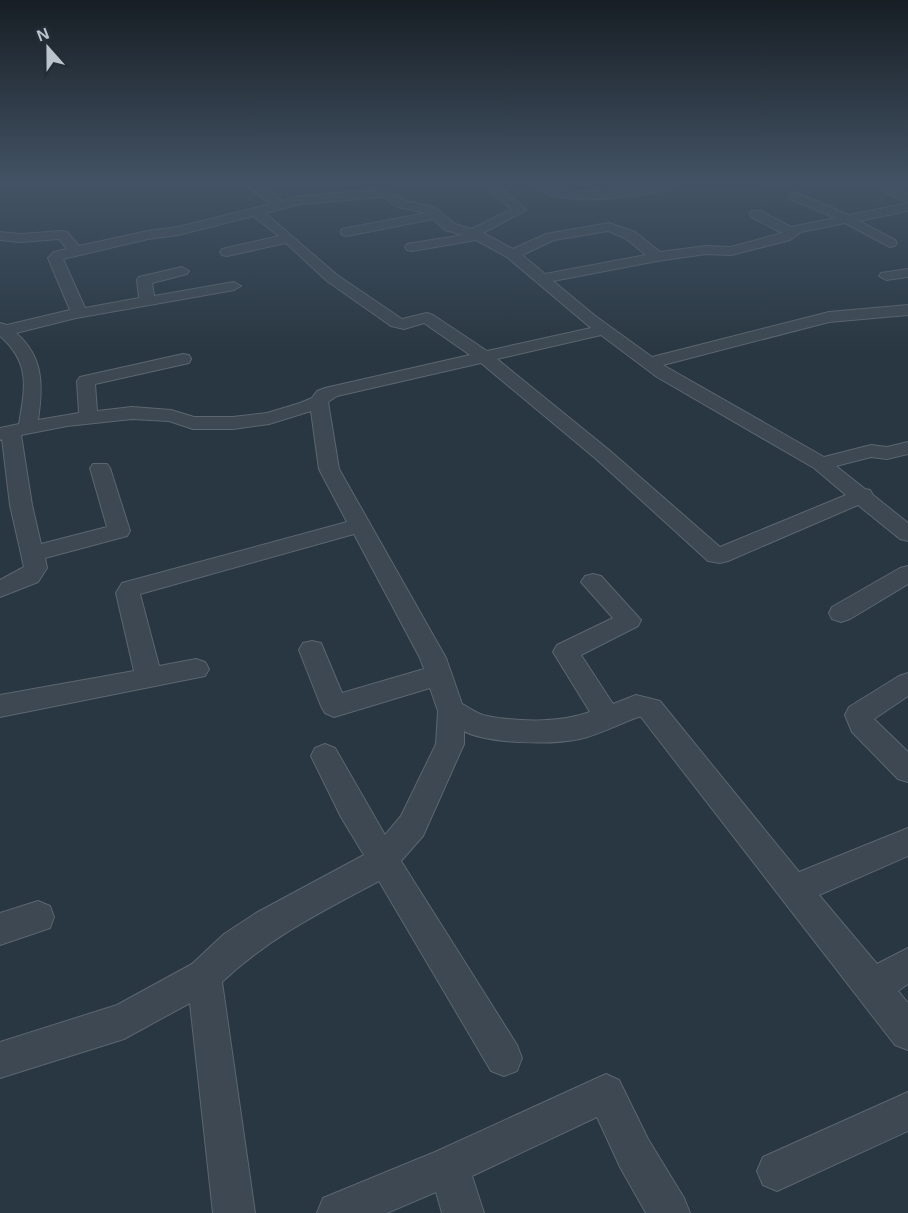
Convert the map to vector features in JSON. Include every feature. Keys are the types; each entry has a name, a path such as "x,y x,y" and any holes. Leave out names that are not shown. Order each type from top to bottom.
{"street":[{"path":"65,239 77,252"},
{"path":"78,314 66,279 55,258 58,255 137,239"},
{"path":"227,252 286,239"},
{"path":"290,239 332,278 398,323 404,324 427,318 484,357 602,454 716,556 862,495"},
{"path":"412,247 456,239"},
{"path":"482,239 512,254 604,330 649,363 716,405 821,464 908,534"},
{"path":"512,254 547,239"},
{"path":"634,239 657,257"},
{"path":"542,279 657,257 706,250 726,252 779,239"},
{"path":"854,239 867,246 908,241"},
{"path":"882,239 890,243"},
{"path":"147,302 144,280 182,271"},
{"path":"886,276 908,273"},
{"path":"1,330 234,286"},
{"path":"649,363 829,317 908,310"},
{"path":"0,589 35,573 21,505 13,431 33,396 31,370 27,356 1,330"},
{"path":"0,1060 124,1021 204,976 236,946 268,924 370,869 384,858 412,826 450,744 451,711 433,658 329,470 319,402 323,395 604,330"},
{"path":"88,417 86,381 183,359"},
{"path":"13,431 88,417 132,413 171,416 193,423 233,423 269,418 319,402"},
{"path":"821,464 871,451 887,453 908,448"},
{"path":"32,554 119,531 100,468"},
{"path":"149,678 129,593 130,589 360,525"},
{"path":"841,613 908,574"},
{"path":"593,582 629,620 566,652 607,717"},
{"path":"312,650 334,706 439,675"},
{"path":"0,706 196,669"},
{"path":"908,683 859,715 862,724 908,770"},
{"path":"451,711 481,727 530,731 579,728 636,706 650,709 908,1032"},
{"path":"325,756 352,808 504,1058"},
{"path":"793,890 908,843"},
{"path":"0,929 38,917"},
{"path":"873,986 908,965"},
{"path":"204,976 234,1213"},
{"path":"338,1213 449,1166 606,1093 634,1153 669,1213"},
{"path":"777,1171 908,1111"},
{"path":"449,1166 463,1213"}]}
